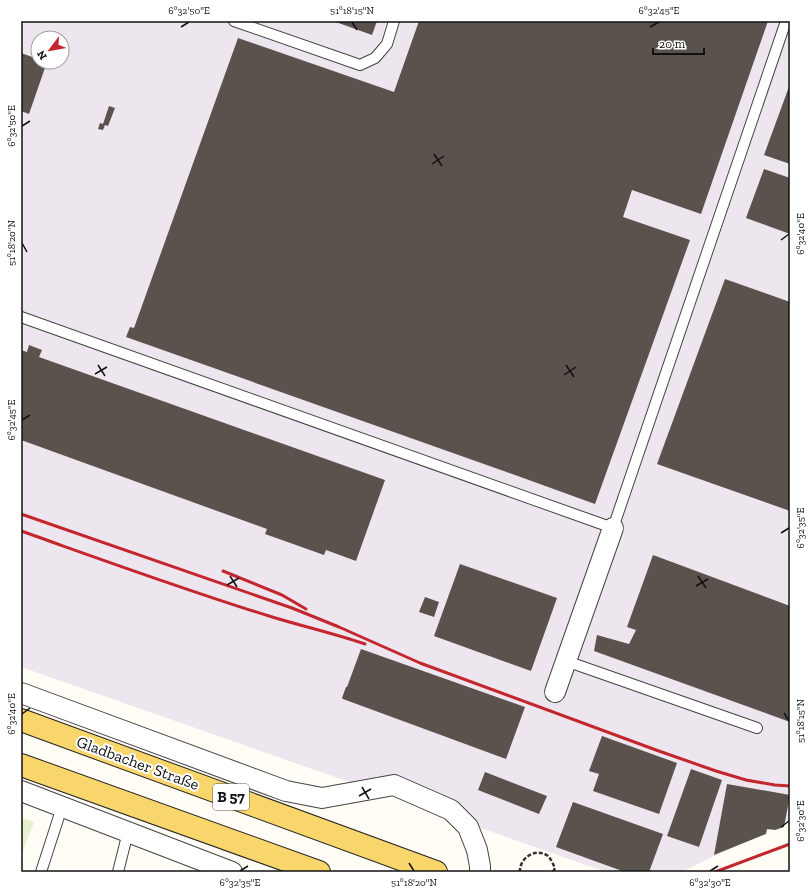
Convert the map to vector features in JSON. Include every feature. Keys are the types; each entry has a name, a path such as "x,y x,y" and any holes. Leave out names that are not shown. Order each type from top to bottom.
{"main road":[{"name":"Gladbacher Straße","path":"23,721 436,872"},
{"name":"B 57","path":"28,768 319,872"}],"street":[{"path":"555,692 613,528"},
{"path":"21,693 286,791 322,798 394,785 451,810 468,827 477,850 480,872"},
{"path":"21,791 232,872"}],"lane":[{"path":"234,21 360,65 375,58 387,44 394,21"},
{"path":"21,317 613,528 786,21"},
{"path":"566,661 757,728"},
{"path":"41,872 62,807"},
{"path":"118,872 128,832"}],"path":[{"path":"520,872 522,861 528,856 536,853 548,856 555,868 553,872"}],"shaded area":[{"path":"21,21 790,21 790,820 681,872 606,872 21,667"}],"green space":[{"path":"21,817 34,822 21,856"}],"building":[{"path":"333,21 377,21 372,35"},
{"path":"419,21 768,21 701,214 632,190 623,217 690,240 595,504 126,337 130,327 134,328 238,38 394,92"},
{"path":"21,53 30,56 30,70 44,70 29,114 21,111"},
{"path":"790,84 790,164 764,155"},
{"path":"109,106 115,108 108,126 105,125 103,130 98,129 100,123 103,124"},
{"path":"764,169 790,178 790,234 746,218"},
{"path":"725,279 790,302 790,511 657,464"},
{"path":"29,345 42,350 39,357 385,480 356,561 326,550 324,555 265,534 267,529 21,440 21,350 27,352"},
{"path":"653,555 790,606 790,722 594,651 597,635 629,644 636,630 627,627"},
{"path":"460,564 557,598 531,671 434,636"},
{"path":"425,597 439,602 434,617 419,612"},
{"path":"361,649 525,707 506,759 343,699 342,698"},
{"path":"602,736 677,763 659,814 593,791 599,774 589,771"},
{"path":"691,769 722,780 699,847 667,836"},
{"path":"485,772 547,796 539,814 478,790"},
{"path":"727,784 790,795 784,827 775,830 767,829 766,834 714,855"},
{"path":"573,802 663,834 649,872 625,872 556,847"}],"railway":[{"path":"21,514 292,608 420,663 656,750 746,780 790,786"},
{"path":"21,531 206,596 365,644"},
{"path":"223,571 282,595 306,609"},
{"path":"715,872 790,844"}]}
